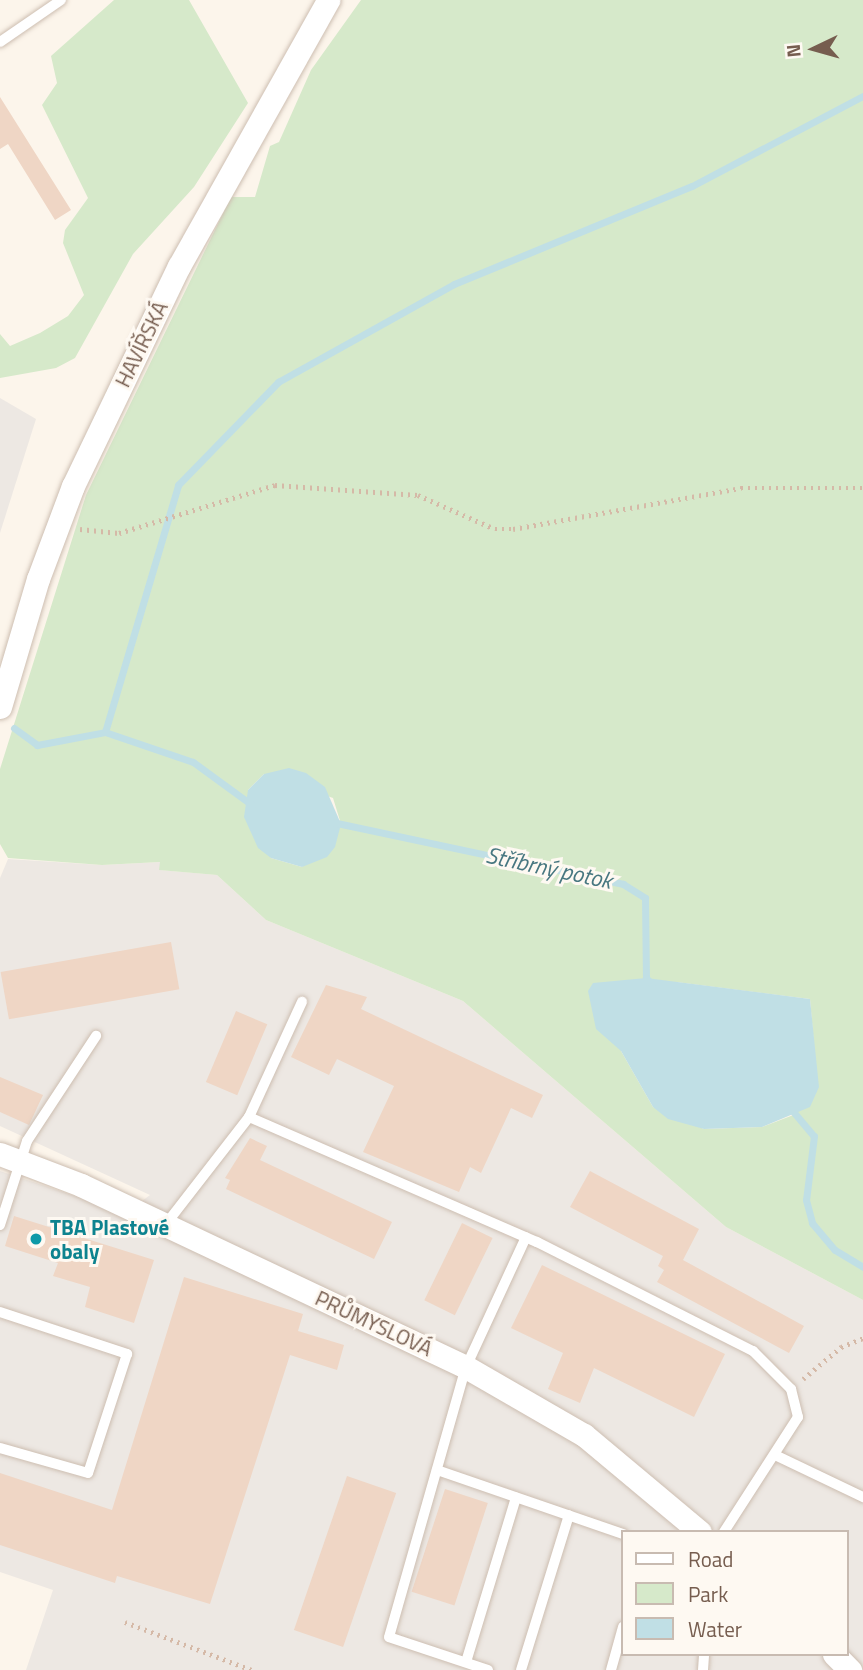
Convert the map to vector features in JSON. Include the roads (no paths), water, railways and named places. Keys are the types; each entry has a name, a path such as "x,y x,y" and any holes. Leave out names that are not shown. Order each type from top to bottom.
{"street":[{"name":"HAVÍŘSKÁ","path":"0,707 58,526 179,266 328,0"},
{"name":"PRŮMYSLOVÁ","path":"0,1145 10,1157 166,1224 466,1367 584,1436 698,1530"},
{"path":"836,1656 850,1670"}],"lane":[{"path":"0,42 61,0"},
{"path":"166,1224 249,1117 302,1002"},
{"path":"0,1224 10,1157 27,1141 96,1036"},
{"path":"249,1117 526,1237 753,1351 791,1389 797,1417 725,1530"},
{"path":"488,1670 389,1637 466,1367 526,1237"},
{"path":"0,1312 127,1354 88,1473 0,1448"},
{"path":"775,1455 861,1493"},
{"path":"437,1469 622,1534"},
{"path":"466,1662 516,1497"},
{"path":"521,1670 569,1515"},
{"path":"611,1670 622,1631"}],"water":[{"path":"289,768 306,773 325,787 341,824 335,847 327,857 302,867 271,858 258,848 244,817 248,790 264,774"},
{"path":"646,978 810,999 819,1087 810,1107 762,1127 704,1129 668,1119 653,1107 621,1051 596,1029 588,991 593,983"}],"waterway":[{"path":"105,732 178,485 278,382 454,284 692,186 863,96"},
{"name":"Stříbrný potok","path":"14,728 37,745 105,732 193,762 252,805"},
{"name":"Stříbrný potok","path":"332,822 623,884 645,898 646,978 652,984"},
{"name":"Stříbrný potok","path":"791,1109 814,1136 806,1200 812,1223 835,1250 863,1267"}],"place":[{"name":"TBA Plastové obaly","path":"36,1239"}]}
